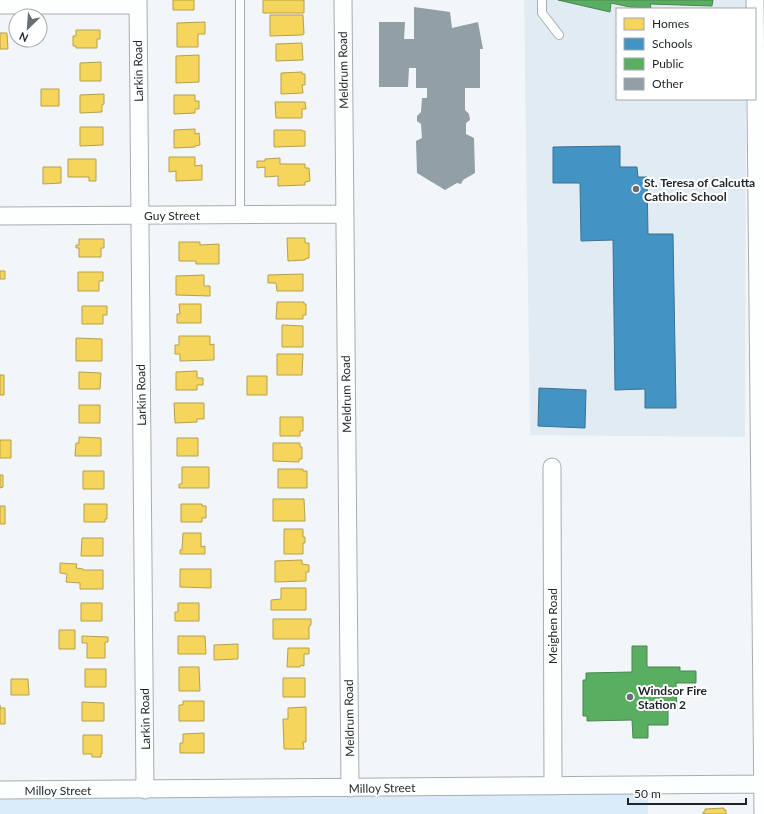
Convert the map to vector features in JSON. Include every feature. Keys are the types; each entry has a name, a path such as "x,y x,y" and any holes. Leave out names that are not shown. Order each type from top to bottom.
{"street":[{"name":"Meldrum Road","path":"343,0 350,788"},
{"path":"0,5 138,3"},
{"name":"Larkin Road","path":"138,3 145,790"},
{"path":"756,98 763,814"},
{"name":"Guy Street","path":"0,216 345,214"},
{"name":"Meighen Road","path":"552,467 553,786"},
{"name":"Milloy Street","path":"0,790 763,784"}],"lane":[{"path":"240,0 240,214"},
{"path":"542,0 542,13 558,35"}],"shaded area":[{"name":"St. Teresa of Calcutta Catholic School","path":"524,0 747,0 746,8 616,8 616,100 746,100 745,437 530,435"},
{"path":"648,793 648,814 0,814 0,798"}],"building: Homes":[{"path":"173,0 194,0 194,10 173,10"},
{"path":"263,0 304,0 304,13 263,13"},
{"path":"270,15 303,15 304,34 270,36"},
{"path":"205,22 205,34 198,34 198,47 177,47 177,23"},
{"path":"76,30 100,30 100,39 97,39 97,48 76,48 76,46 73,46 73,36 76,36"},
{"path":"0,33 7,33 8,49 0,49"},
{"path":"302,43 303,60 276,61 276,44"},
{"path":"199,55 199,82 176,83 176,56"},
{"path":"101,62 101,81 80,81 80,63"},
{"path":"302,72 302,74 305,74 305,85 302,85 303,93 281,94 281,73"},
{"path":"41,89 59,89 59,106 41,106"},
{"path":"104,94 102,112 80,113 80,95"},
{"path":"174,95 195,95 195,101 199,101 199,109 195,109 195,113 174,114"},
{"path":"275,102 305,102 306,109 302,109 302,118 276,118"},
{"path":"80,127 103,127 103,145 80,146"},
{"path":"195,129 195,134 199,133 200,145 195,147 174,148 174,130"},
{"path":"274,130 305,131 305,146 274,147"},
{"path":"169,157 195,157 195,166 202,165 202,180 176,181 176,171 169,172"},
{"path":"280,158 280,164 305,164 305,168 309,168 310,181 305,182 305,185 278,186 278,176 265,177 265,167 257,168 257,161"},
{"path":"68,159 96,159 96,181 89,181 89,177 68,177"},
{"path":"43,167 61,167 61,183 43,184"},
{"path":"287,238 305,238 305,243 309,243 309,258 305,260 288,261"},
{"path":"79,239 104,239 104,248 101,248 101,257 79,257 79,248 76,248 76,245 79,245"},
{"path":"179,242 200,242 200,245 219,244 219,264 196,264 196,261 179,261"},
{"path":"0,271 5,271 5,279 0,279"},
{"path":"78,272 103,272 103,281 99,281 99,291 78,291"},
{"path":"303,274 303,291 277,291 276,283 268,283 268,275"},
{"path":"204,275 204,286 210,286 210,296 176,295 176,276"},
{"path":"277,302 304,302 304,304 306,304 306,315 303,315 303,319 276,319"},
{"path":"179,304 201,304 201,323 177,323 177,314 180,314"},
{"path":"82,306 107,306 107,315 103,315 103,324 82,324"},
{"path":"282,325 303,326 303,347 282,347"},
{"path":"179,336 210,336 210,345 214,344 214,360 180,361 180,354 175,354 175,345 179,345"},
{"path":"76,338 102,339 102,361 76,361"},
{"path":"277,354 303,354 302,375 277,375"},
{"path":"197,371 197,378 203,378 203,385 197,385 197,390 176,390 176,372"},
{"path":"79,372 101,373 100,389 79,389"},
{"path":"0,375 4,375 4,395 0,395"},
{"path":"247,376 267,376 267,395 247,395"},
{"path":"174,403 204,403 204,419 197,419 197,422 175,423"},
{"path":"79,405 100,405 100,423 79,423"},
{"path":"280,417 303,417 303,431 300,431 300,436 280,436"},
{"path":"79,437 101,438 101,456 75,456 76,443 79,443"},
{"path":"177,438 198,438 198,456 177,456"},
{"path":"0,440 11,440 11,458 0,458"},
{"path":"273,443 300,443 300,447 302,447 302,459 299,459 299,462 273,461"},
{"path":"182,467 209,467 209,488 179,488 179,484 182,484"},
{"path":"278,469 303,469 303,471 307,471 307,488 278,488"},
{"path":"83,471 104,471 104,489 83,489"},
{"path":"0,475 3,475 3,487 0,488"},
{"path":"273,499 304,499 305,521 273,521"},
{"path":"84,504 107,504 107,519 105,519 105,522 84,522"},
{"path":"181,504 202,504 202,506 206,506 206,518 202,518 202,522 181,522"},
{"path":"0,506 5,506 5,524 0,524"},
{"path":"284,529 303,529 305,543 303,543 303,554 284,554"},
{"path":"183,533 201,533 201,547 205,546 205,554 180,554 180,550 182,550"},
{"path":"82,538 103,538 103,556 81,556"},
{"path":"302,560 302,564 309,565 309,572 306,572 306,581 275,582 275,561"},
{"path":"60,563 77,564 76,568 83,570 103,570 103,589 80,589 80,583 66,582 67,574 60,573"},
{"path":"180,569 211,569 211,588 180,587"},
{"path":"281,588 306,588 306,610 271,610 271,600 281,599"},
{"path":"81,603 102,603 102,621 81,621"},
{"path":"178,603 199,603 199,621 175,621 175,612 178,612"},
{"path":"273,619 311,619 311,625 309,626 309,639 273,639"},
{"path":"59,630 75,630 75,649 59,649"},
{"path":"82,636 108,637 108,642 105,642 105,658 87,658 87,643 82,643"},
{"path":"178,636 205,636 206,654 178,654"},
{"path":"238,644 238,659 214,660 214,645"},
{"path":"288,648 309,648 309,654 304,654 304,666 287,667"},
{"path":"179,667 199,667 200,691 179,691"},
{"path":"85,669 106,669 106,687 85,687"},
{"path":"283,678 305,678 305,697 283,697"},
{"path":"11,679 28,679 29,695 11,695"},
{"path":"183,701 204,701 204,721 179,721 179,705 183,705"},
{"path":"82,702 104,703 104,721 82,721"},
{"path":"306,707 306,742 303,742 304,749 284,749 283,719 288,719 288,708"},
{"path":"0,708 5,708 5,724 0,724"},
{"path":"204,733 204,753 180,753 180,743 183,743 183,734"},
{"path":"83,735 102,735 101,757 92,757 92,754 83,754"},
{"path":"724,808 724,810 726,810 726,814 703,814 705,809"}],"building: Schools":[{"path":"620,146 620,167 637,167 638,177 647,177 648,234 673,234 676,408 645,408 645,389 615,390 613,240 581,241 580,183 553,183 553,147"},
{"path":"539,388 586,390 585,428 538,426"}],"building: Public":[{"path":"558,0 713,0 712,6 650,4 651,8 630,7 611,3 610,12"},
{"name":"Windsor Fire Station 2","path":"632,646 647,646 647,667 680,667 680,671 696,671 696,683 676,683 677,710 668,710 668,725 648,725 648,738 633,738 632,720 587,721 587,716 583,716 583,680 586,680 586,673 632,672"}],"building: Other":[{"path":"414,7 450,12 452,28 478,22 483,49 480,49 480,88 465,88 465,110 469,114 470,120 466,123 466,134 474,138 475,173 463,180 461,184 457,183 445,190 417,173 416,141 422,138 421,124 417,121 417,116 421,112 422,98 427,98 427,88 416,88 416,68 409,68 408,87 379,87 379,22 405,22 404,39 414,39"}],"place":[{"name":"St. Teresa of Calcutta Catholic School","path":"636,189"},
{"name":"Windsor Fire Station 2","path":"630,697"}]}
